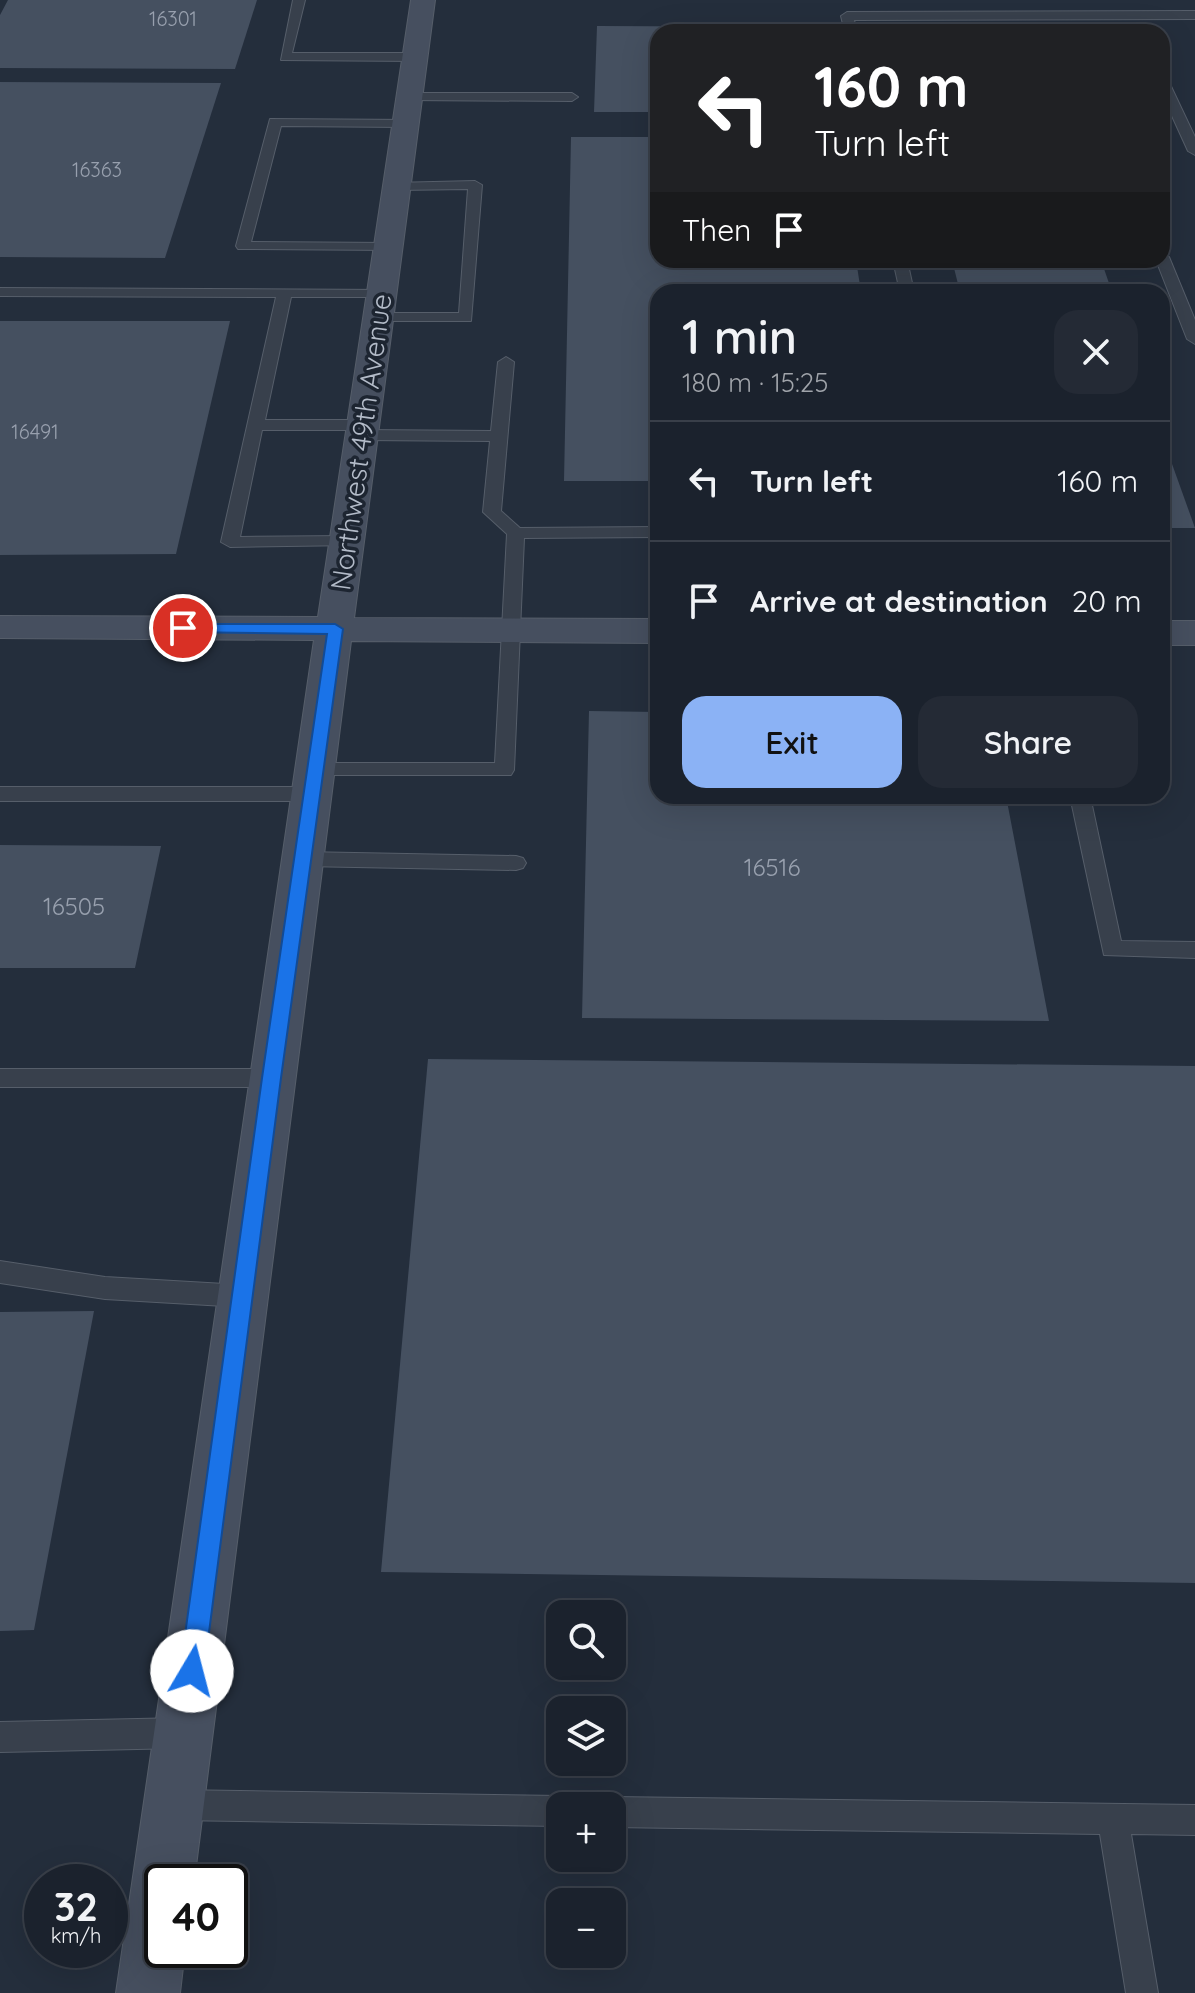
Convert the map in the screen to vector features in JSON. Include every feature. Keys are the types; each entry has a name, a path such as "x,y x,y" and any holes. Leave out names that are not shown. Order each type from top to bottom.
{"street":[{"name":"Northwest 49th Avenue","path":"165,1864 271,1078 423,0"},
{"path":"0,627 650,631"},
{"path":"1170,633 1195,633"},
{"path":"148,1993 151,1968"}],"lane":[{"path":"299,0 285,57 410,92 572,97"},
{"path":"1132,15 1136,24"},
{"path":"849,24 847,16 1195,15"},
{"path":"1065,16 1068,24"},
{"path":"389,247 243,246 275,122 410,92"},
{"path":"1170,97 1195,151"},
{"path":"0,292 284,293 466,318 475,185 397,186"},
{"path":"1166,268 1195,339"},
{"path":"284,293 230,542 348,541"},
{"path":"506,362 492,512 516,533 650,532"},
{"path":"255,425 499,436"},
{"path":"0,794 314,782 504,770 516,533"},
{"path":"1082,804 1112,949 1195,950"},
{"path":"303,859 516,863"},
{"path":"0,1078 271,1078"},
{"path":"0,1272 105,1288 242,1296"},
{"path":"0,1737 184,1733"},
{"path":"173,1805 546,1811"},
{"path":"626,1812 1195,1820"},
{"path":"1113,1819 1142,1993"}],"building":[{"path":"8,0 257,0 235,69 0,68 0,15"},
{"path":"893,22 1018,24 893,24"},
{"path":"597,26 650,26 650,112 594,112"},
{"path":"0,82 221,83 165,258 0,257"},
{"path":"571,137 650,137 650,268 857,268 860,284 650,284 650,481 564,481"},
{"path":"954,268 1104,268 1109,284 958,284"},
{"path":"0,321 230,321 176,554 0,555"},
{"path":"1170,458 1195,528 1170,528"},
{"path":"589,711 650,712 650,804 1008,804 1049,1021 582,1018"},
{"path":"0,845 161,846 135,968 0,968"},
{"path":"428,1059 1195,1066 1195,1583 381,1572"},
{"path":"94,1311 34,1630 0,1631 0,1312"}],"route":[{"path":"183,628 335,629 192,1671"}]}
